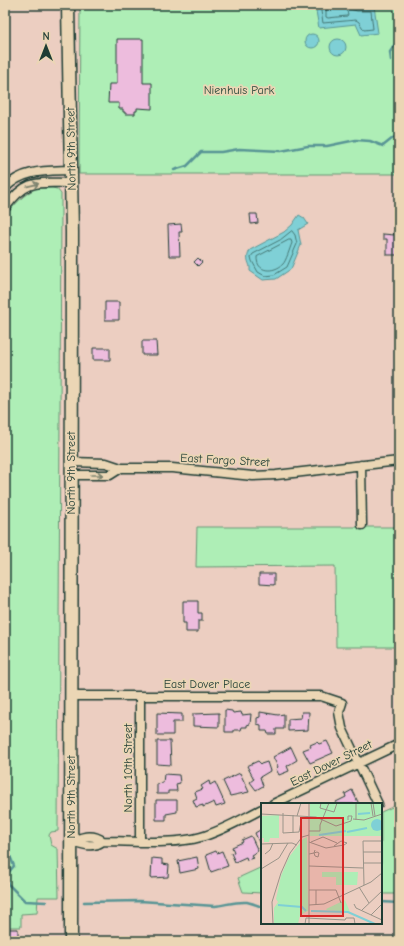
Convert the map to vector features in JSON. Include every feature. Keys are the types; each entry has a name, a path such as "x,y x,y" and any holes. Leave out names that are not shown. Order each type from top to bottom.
{"main road":[{"name":"North 9th Street","path":"68,5 71,170 71,941"}],"street":[{"path":"5,188 17,178 30,172 71,170"},
{"path":"5,208 21,189 32,184 71,183"},
{"name":"East Fargo Street","path":"71,462 106,463 121,468 172,468 257,476 399,461"},
{"path":"361,465 362,525"},
{"name":"East Fargo Street","path":"71,475 110,475 121,468"},
{"name":"East Dover Place","path":"71,696 321,696 342,703 339,712 342,728 358,763"},
{"name":"North 10th Street","path":"140,696 140,841"},
{"name":"East Dover Street","path":"275,803 399,744"},
{"path":"358,763 378,803"},
{"path":"71,841 87,846 98,845 103,841 172,841 201,837 261,809"}],"green space":[{"name":"Nienhuis Park","path":"80,5 399,5 399,174 79,174"},
{"path":"38,188 57,189 61,194 58,831 51,832 49,835 51,845 58,849 59,897 38,897 37,913 21,914 21,927 5,927 5,217 24,196"},
{"path":"197,527 399,527 399,647 336,647 335,566 196,567"},
{"path":"399,804 399,894 382,894 382,812"},
{"path":"261,867 261,893 243,892 238,878"}],"water":[{"path":"320,5 342,5 361,8 374,6 378,33 361,35 356,24 319,28 316,11"},
{"path":"312,34 317,36 319,41 317,46 312,48 307,46 305,41 307,36"},
{"path":"338,39 345,44 346,47 341,54 338,55 331,50 330,47 335,40"},
{"path":"299,215 304,218 308,224 298,230 301,245 291,269 276,279 263,280 250,271 248,254 250,250 284,232 292,225"}],"building":[{"path":"117,39 143,39 143,83 152,83 152,109 137,108 135,114 125,114 123,109 119,109 119,103 108,103 109,84 117,84"},
{"path":"250,214 257,214 258,223 251,224"},
{"path":"181,224 182,232 179,232 180,256 169,256 168,225"},
{"path":"394,231 399,231 398,255 387,255 387,239 383,239 383,234 394,235"},
{"path":"198,258 202,262 198,266 194,262"},
{"path":"105,302 119,302 119,320 105,320"},
{"path":"142,341 156,341 157,355 142,355"},
{"path":"93,348 110,348 110,360 93,360"},
{"path":"259,574 274,574 274,585 259,584"},
{"path":"183,601 198,601 198,613 202,613 202,621 198,621 198,632 186,632 186,623 183,623"},
{"path":"225,710 232,711 233,713 241,712 242,715 251,714 250,724 247,725 247,727 242,727 241,730 225,732"},
{"path":"260,712 278,715 284,714 284,729 276,729 276,734 268,734 267,731 261,731 261,725 257,724 257,718 260,717"},
{"path":"302,712 309,712 308,730 288,731 288,719 301,718"},
{"path":"157,713 182,714 182,722 173,722 173,735 157,735"},
{"path":"219,713 219,727 193,726 193,714"},
{"path":"157,741 170,741 171,765 157,764"},
{"path":"327,741 333,753 310,763 303,750 311,747 310,745 317,742 319,744"},
{"path":"291,747 297,760 287,766 289,771 279,775 276,769 278,767 273,757"},
{"path":"258,761 261,764 267,762 270,771 260,777 263,786 256,790 250,782 254,779 247,766"},
{"path":"240,773 249,792 230,796 223,781"},
{"path":"164,774 179,775 180,783 176,784 177,791 168,791 168,794 157,794 157,784 163,783"},
{"path":"209,781 210,785 215,782 225,804 216,807 214,802 203,807 203,805 196,807 193,800 197,798 195,792 203,789 201,786"},
{"path":"352,790 358,803 336,803 346,797 345,794"},
{"path":"156,800 177,800 177,812 166,814 166,820 156,820"},
{"path":"260,830 261,831 261,847 255,833"},
{"path":"251,836 258,851 251,855 253,858 247,860 246,857 235,862 231,853 234,852 232,847"},
{"path":"216,851 217,853 222,851 228,866 211,872 206,855"},
{"path":"197,857 199,869 180,873 178,861"},
{"path":"152,858 162,859 162,864 169,865 168,877 151,878"},
{"path":"5,929 18,929 18,941 5,941"}],"waterway":[{"path":"391,60 390,52 399,39"},
{"path":"174,170 187,166 201,152 221,152 239,149 281,151 308,146 327,146 356,140 370,141 383,146 393,138 399,136"},
{"path":"5,855 10,856 14,866 7,874 8,884 25,901 46,902"},
{"path":"84,902 140,901 215,906 247,902 261,907"},
{"path":"382,902 399,903"}]}
